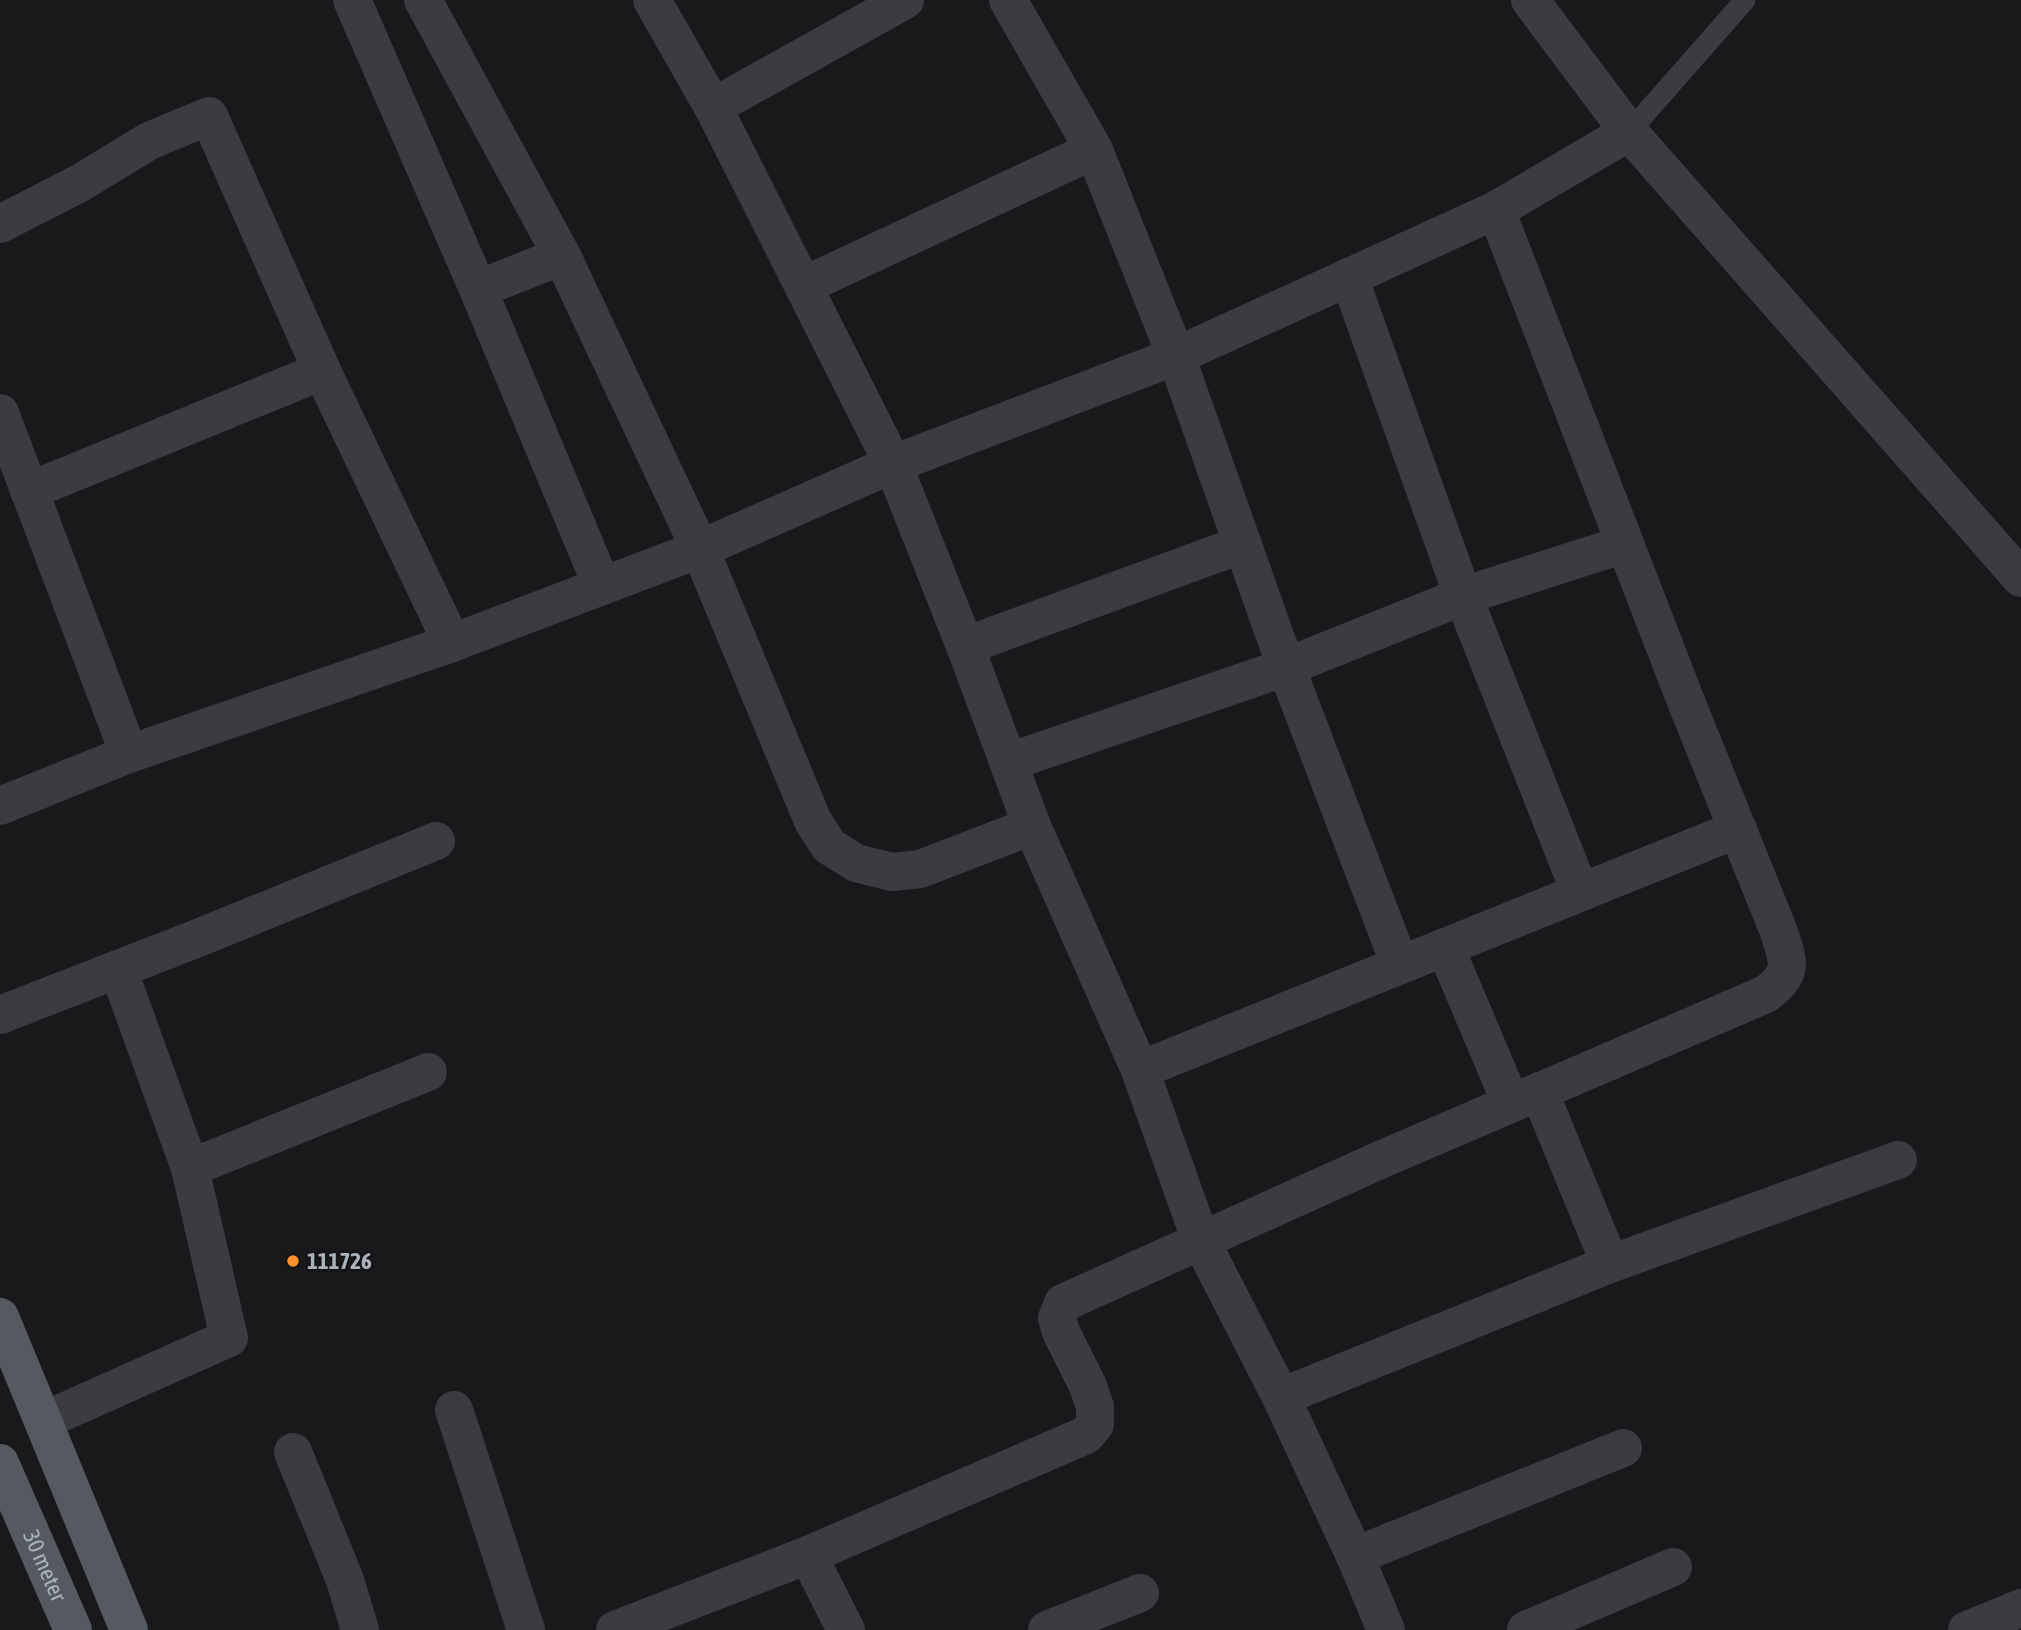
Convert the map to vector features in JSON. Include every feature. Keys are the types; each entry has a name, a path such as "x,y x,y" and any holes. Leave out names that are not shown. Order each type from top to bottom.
{"main road":[{"path":"0,1317 129,1630"},
{"name":"30 meter","path":"0,1463 73,1630"}],"street":[{"path":"352,0 478,289 602,586"},
{"path":"423,0 562,256 700,549 813,821 829,846 856,863 892,872 920,869 1032,826"},
{"path":"652,0 713,107 892,464 965,646 1032,826 1140,1070 1201,1241 1281,1397 1355,1556 1386,1630"},
{"path":"713,107 905,0"},
{"path":"1008,0 1094,150 1176,356 1286,667 1400,965"},
{"path":"1530,0 1629,132 2021,578"},
{"path":"0,224 80,183 149,141 209,116 322,371 452,643"},
{"path":"0,806 129,754 452,643 700,549 892,464 1176,356 1496,210 1629,132"},
{"path":"803,286 1094,150"},
{"path":"615,1630 808,1555 1086,1435 1095,1424 1095,1407 1088,1386 1060,1332 1057,1318 1063,1303 1380,1160 1766,994 1783,981 1789,965 1779,932 1496,210"},
{"path":"478,289 562,256"},
{"path":"1349,277 1463,596 1580,892"},
{"path":"29,491 322,371"},
{"path":"0,413 129,754"},
{"path":"965,646 1243,544"},
{"path":"1009,762 1286,667 1463,596 1625,544"},
{"path":"1140,1070 1738,829"},
{"path":"0,1015 436,841"},
{"path":"1445,947 1610,1264"},
{"path":"43,1421 229,1338 190,1168 118,969"},
{"path":"190,1168 428,1072"},
{"path":"1281,1397 1610,1264 1898,1160"},
{"path":"454,1410 526,1630"},
{"path":"1355,1556 1623,1448"},
{"path":"293,1452 345,1580 360,1630"},
{"path":"808,1555 846,1630"},
{"path":"1525,1630 1673,1567"},
{"path":"1047,1630 1140,1593"},
{"path":"1967,1630 2021,1608"}],"lane":[{"path":"1629,132 1745,0"}],"place":[{"name":"111726","path":"293,1261"}]}
